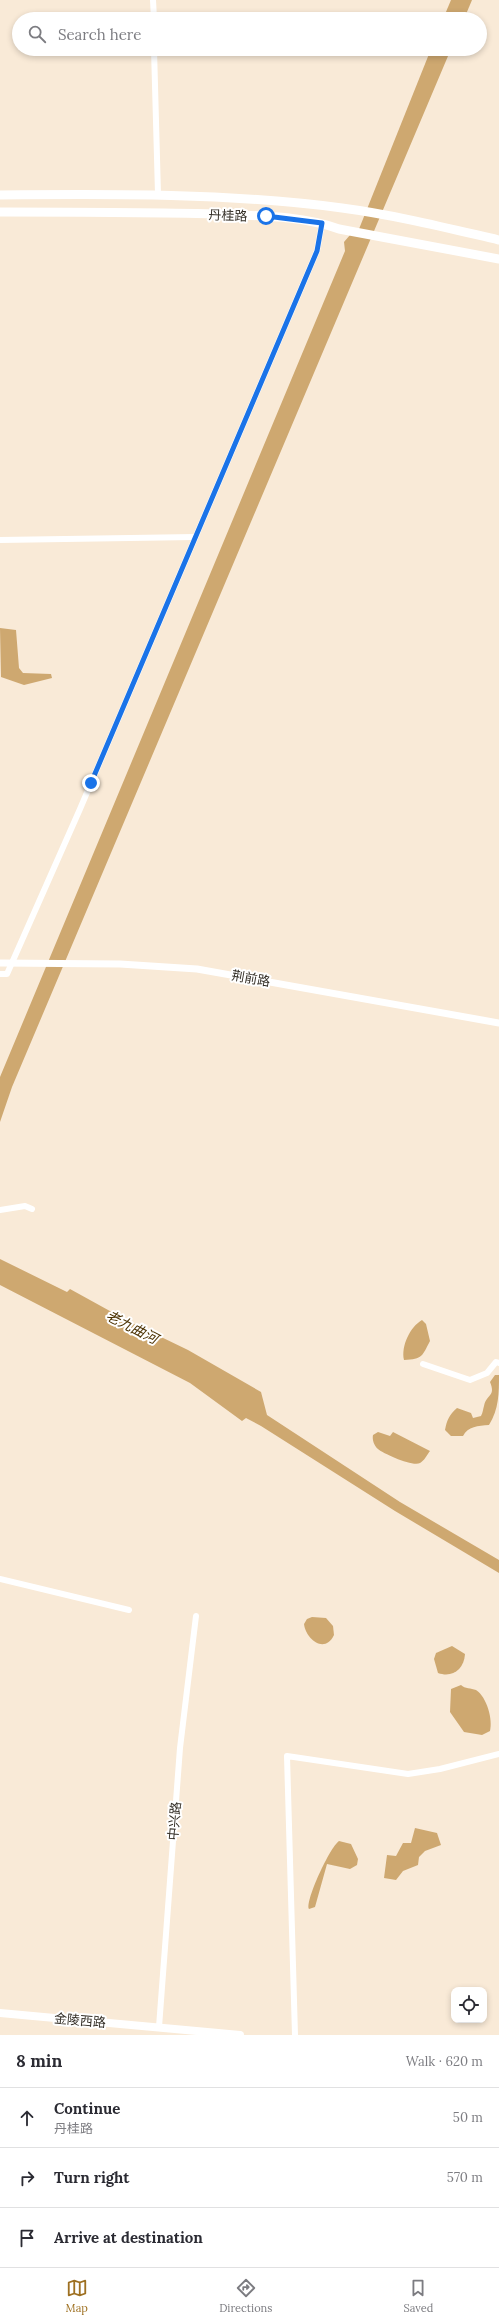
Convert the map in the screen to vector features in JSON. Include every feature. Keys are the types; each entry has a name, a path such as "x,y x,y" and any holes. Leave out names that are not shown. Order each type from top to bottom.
{"main road":[{"name":"丹桂路","path":"0,195 158,194 235,198 341,208 388,215 499,240"},
{"name":"丹桂路","path":"0,212 152,212 266,216 322,223 339,229 499,259"},
{"name":"金陵西路","path":"0,2013 240,2035"}],"street":[{"path":"153,0 154,12"},
{"path":"154,56 158,194"},
{"path":"0,974 7,974 12,963 195,537 317,251 322,223"},
{"path":"0,540 195,537"},
{"name":"荆前路","path":"0,963 120,964 197,969 499,1023"},
{"path":"0,1210 25,1206 32,1209"},
{"path":"422,1364 470,1380 487,1372 496,1362 499,1363"},
{"path":"0,1578 130,1610"},
{"name":"中兴路","path":"159,2027 180,1748 196,1616"},
{"path":"295,2035 287,1756 408,1774 440,1769 499,1754"}],"water":[{"path":"451,0 472,0 467,12 446,12"},
{"path":"428,56 448,56 12,1087 0,1122 0,1077 345,251 344,242 350,235 357,234"},
{"path":"0,628 16,630 19,668 23,673 51,674 52,678 24,685 1,677"},
{"name":"老九曲河","path":"0,1259 67,1292 70,1289 128,1321 188,1350 261,1392 267,1415 400,1502 499,1560 499,1573 395,1511 261,1426 246,1418 242,1421 190,1383 0,1285"},
{"path":"422,1320 426,1324 430,1341 421,1356 415,1359 404,1360 403,1355 407,1337 414,1327"},
{"path":"495,1375 499,1375 498,1401 495,1413 489,1425 471,1428 463,1436 451,1436 445,1430 450,1415 457,1408 471,1413 473,1418 481,1416 485,1402 492,1393 490,1382"},
{"path":"378,1432 390,1436 393,1432 430,1451 420,1463 416,1464 392,1457 375,1446 373,1435"},
{"path":"312,1617 326,1618 333,1626 334,1635 326,1644 316,1643 305,1630 304,1624 307,1619"},
{"path":"452,1646 465,1654 460,1668 448,1674 438,1673 434,1659 436,1653"},
{"path":"461,1685 466,1688 476,1690 480,1693 486,1703 490,1715 490,1731 482,1735 464,1732 450,1712 451,1689"},
{"path":"415,1828 437,1833 441,1845 425,1851 419,1857 418,1865 403,1871 396,1880 384,1878 387,1855 396,1856 403,1843 411,1843"},
{"path":"339,1841 351,1844 358,1859 357,1865 350,1869 327,1864 315,1907 309,1909 311,1896 319,1874 330,1853"}],"route":[{"path":"91,783 268,363 317,251 322,223 266,216"}]}
